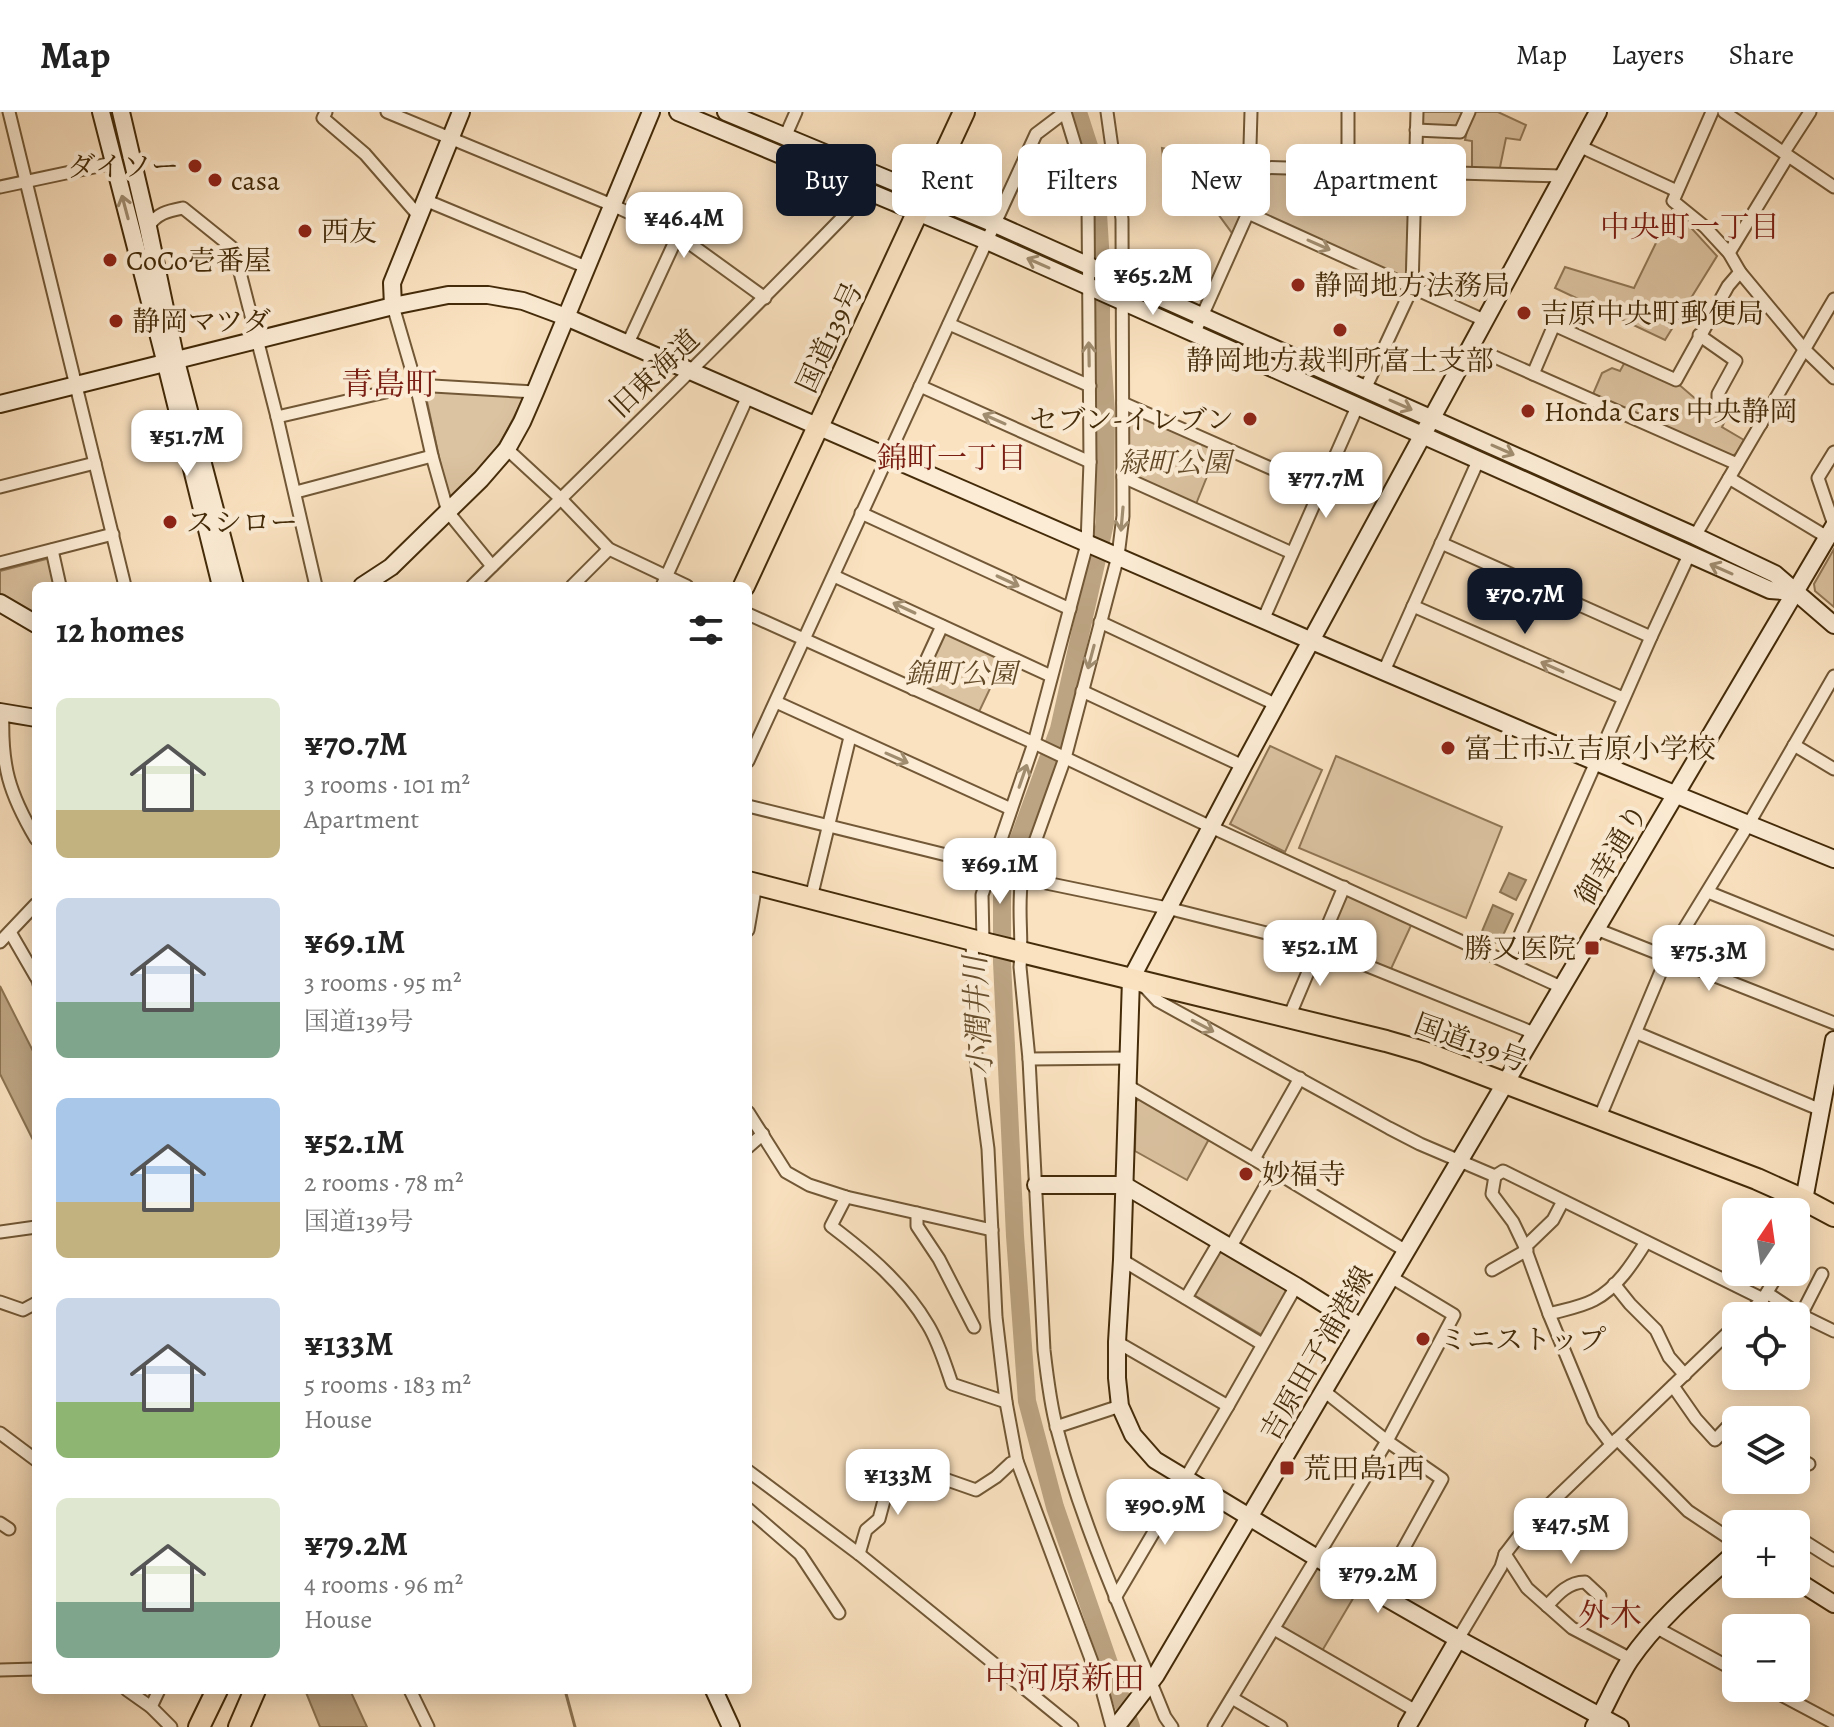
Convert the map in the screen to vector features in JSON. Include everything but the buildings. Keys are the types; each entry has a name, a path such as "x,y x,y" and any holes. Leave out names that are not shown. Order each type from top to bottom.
{"highway":[{"name":"国道139号","path":"949,144 964,112"},
{"name":"国道139号","path":"746,582 916,216"},
{"name":"国道139号","path":"752,883 1424,1052 1800,1198"},
{"name":"国道139号","path":"1810,1203 1834,1216"},
{"path":"199,1727 215,1694"},
{"path":"243,1725 255,1694"}],"street":[{"path":"9,112 124,582"},
{"path":"101,112 234,582"},
{"path":"121,112 148,227 171,362 220,582"},
{"path":"326,112 323,118 422,207 586,267"},
{"path":"387,112 678,235 765,298"},
{"path":"461,112 392,283 393,306 448,512 492,566"},
{"path":"368,582 391,567 481,479 507,449 535,392 651,112"},
{"path":"678,112 776,153"},
{"path":"726,112 892,188"},
{"path":"785,137 796,112"},
{"path":"752,753 1036,134 1065,112 1082,168 1088,202 1090,462 1087,544 1034,743 982,895 976,1058 988,1149 996,1317 1017,1461 1114,1727"},
{"path":"1107,112 1122,219 1123,516 1118,556 1065,758 1022,878 1019,951 1029,1059 1044,1350 1056,1427 1075,1488 1149,1686 1172,1727"},
{"path":"1250,144 1251,112"},
{"path":"1348,112 1348,144"},
{"path":"1416,144 1417,112"},
{"path":"1416,130 1460,132 1469,112"},
{"path":"1598,112 1167,908 1136,980 1128,1086 1117,1378 1120,1406 1133,1435 1155,1460 1597,1722 1620,1727"},
{"path":"1712,112 1673,201 1705,227 1729,253 1740,272 1804,349 1834,378"},
{"path":"1724,112 1834,187"},
{"path":"1729,253 1810,112"},
{"path":"1579,146 1677,191"},
{"path":"0,187 113,163"},
{"path":"1466,173 1563,176"},
{"path":"142,202 162,213"},
{"path":"148,227 162,213 183,208 234,249 296,492 315,582"},
{"name":"旧東海道","path":"476,582 765,298 844,216"},
{"path":"945,216 987,241 1689,555 1770,590 1795,592"},
{"path":"968,216 995,224 1695,536 1775,574 1834,625"},
{"path":"1194,334 1247,216"},
{"path":"1255,216 1486,321"},
{"path":"1365,389 1412,288 1414,216"},
{"path":"628,343 678,235"},
{"path":"1533,374 1554,325 1676,380 1728,286 1740,272"},
{"path":"0,404 448,295 488,295 523,301 691,370 1596,762 1834,859"},
{"path":"1695,536 1834,299"},
{"path":"949,324 1090,386"},
{"path":"1699,335 1736,361 1718,394 1718,400 1761,424"},
{"path":"1472,347 1737,464"},
{"path":"277,417 416,385 535,392"},
{"path":"920,386 1090,462"},
{"path":"507,449 609,549 664,581 748,396"},
{"path":"1123,403 1320,490"},
{"path":"1263,620 1357,407"},
{"path":"1832,529 1818,478 1834,452"},
{"path":"296,492 432,456"},
{"path":"1384,671 1478,461"},
{"path":"0,487 95,463"},
{"path":"1123,477 1292,553"},
{"path":"1729,478 1832,529"},
{"path":"861,513 1070,609"},
{"name":"御幸通り","path":"1505,1083 1832,529"},
{"path":"0,563 113,534"},
{"path":"1441,543 1651,637"},
{"path":"576,582 609,549"},
{"path":"52,550 59,582"},
{"path":"1508,962 1689,555"},
{"path":"834,576 1051,676"},
{"path":"0,603 32,622"},
{"path":"1413,606 1623,698"},
{"path":"752,616 1561,987"},
{"path":"1100,622 1277,705"},
{"path":"913,689 942,626"},
{"path":"1599,1119 1667,957 1834,676"},
{"path":"1082,691 1243,766"},
{"path":"776,702 1011,809"},
{"path":"32,717 1,712 3,758 14,798 32,832"},
{"path":"811,898 850,737"},
{"path":"1794,745 1834,769"},
{"path":"752,807 991,866"},
{"path":"1022,878 1167,908 1318,946 1534,1033"},
{"path":"1289,1017 1344,887"},
{"path":"1708,892 1834,943"},
{"path":"0,942 32,908"},
{"path":"1596,929 1834,1023"},
{"path":"10,932 32,970"},
{"path":"1136,980 1158,1001 1389,1128 1495,1176"},
{"path":"1637,1033 1821,1110"},
{"path":"1804,1198 1834,1040"},
{"path":"1029,1059 1130,1058"},
{"path":"1254,1159 1300,1078"},
{"name":"吉原田子浦港線","path":"1114,1727 1149,1686 1505,1083"},
{"path":"1128,1086 1406,1251"},
{"path":"752,1118 786,1172 809,1185 846,1197 992,1230"},
{"path":"752,1144 763,1134"},
{"path":"1186,1298 1274,1171"},
{"path":"1722,1534 1688,1511 1593,1420 1526,1249 1513,1222 1492,1194 1495,1176 1503,1171 1776,1302"},
{"path":"1036,1185 1124,1185 1361,1327"},
{"path":"846,1197 831,1226 888,1273 913,1303 929,1326 952,1384 1006,1402"},
{"path":"1492,1270 1526,1249 1553,1220 1563,1201"},
{"path":"917,1213 917,1226 939,1259 974,1327"},
{"path":"0,1232 32,1228"},
{"path":"1549,1314 1593,1301 1614,1284 1646,1242"},
{"path":"1122,1260 1262,1344"},
{"path":"1808,1302 1822,1274"},
{"path":"1214,1727 1387,1441 1454,1315 1391,1277"},
{"path":"1614,1284 1656,1330 1669,1357 1685,1375"},
{"path":"1115,1598 1296,1286"},
{"path":"1759,1302 1771,1286"},
{"path":"0,1302 23,1310 32,1307"},
{"path":"1810,1319 1834,1331"},
{"path":"1407,1727 1501,1567 1505,1554 1525,1528 1722,1339"},
{"path":"1117,1342 1228,1406"},
{"path":"1673,1386 1715,1440 1722,1433"},
{"path":"1324,1391 1387,1441 1442,1479 1379,1593"},
{"path":"1056,1427 1120,1406"},
{"path":"0,1433 32,1453"},
{"path":"859,1554 866,1530 879,1519 899,1463 976,1490 1017,1461"},
{"path":"752,1474 859,1554 1072,1727"},
{"path":"752,1512 800,1554 839,1613"},
{"path":"1810,1545 1834,1560"},
{"path":"1505,1554 1527,1588 1572,1628 1631,1659"},
{"path":"1597,1722 1631,1659 1657,1628 1722,1565"},
{"path":"1547,1606 1578,1582 1585,1582 1600,1596"},
{"path":"1810,1588 1832,1600"},
{"path":"1657,1628 1722,1663"},
{"path":"1274,1629 1416,1711"},
{"path":"0,1670 32,1669"},
{"path":"133,1694 171,1727"},
{"path":"151,1707 157,1694"},
{"path":"190,1727 205,1694"},
{"path":"412,1694 428,1727"},
{"path":"705,1694 720,1727"},
{"path":"716,1694 731,1727"},
{"path":"1232,1698 1281,1727"},
{"path":"1794,1702 1834,1723"}],"green space":[{"path":"1420,112 1498,112 1526,125 1520,140 1506,138 1499,172 1472,168 1472,141 1465,140 1467,131 1419,128"},
{"path":"1270,171 1286,172 1286,216 1408,216 1406,275 1403,278 1267,216 1270,216"},
{"path":"1673,208 1717,256 1665,340 1555,288 1565,267 1634,288"},
{"path":"1220,216 1243,216 1236,232 1232,233"},
{"path":"1626,360 1676,382 1705,407 1726,419 1722,427 1744,440 1736,454 1732,456 1593,394 1602,373 1612,368 1620,371"},
{"path":"425,392 524,397 483,469 472,482 448,499"},
{"name":"緑町公園","path":"1133,411 1218,449 1196,504 1130,475 1128,413"},
{"path":"1834,549 1834,607 1815,591 1814,584"},
{"path":"50,558 55,582 32,582 32,616 0,599 0,571"},
{"name":"錦町公園","path":"946,632 1004,659 978,714 921,687 919,683 942,633"},
{"path":"1270,746 1322,770 1285,852 1230,824"},
{"path":"1336,756 1502,827 1466,918 1299,848"},
{"path":"1346,891 1414,919 1390,971 1321,945"},
{"path":"1142,1098 1209,1139 1187,1180 1135,1151 1136,1101"},
{"path":"1221,1248 1289,1288 1262,1335 1194,1295"},
{"path":"1315,1565 1358,1590 1322,1651 1279,1626"}],"shaded area":[{"path":"1509,873 1526,880 1516,900 1500,892"},
{"path":"1493,905 1513,914 1499,944 1480,936"},
{"path":"0,986 32,1049 32,1138 0,1074"},
{"path":"307,1694 352,1694 367,1727 320,1727"}],"waterway":[{"name":"小潤井川","path":"1078,112 1095,165 1106,412 1105,523 1059,729 1002,885 1002,962 1015,1236 1027,1401 1055,1507 1131,1727"},
{"path":"566,1694 575,1727"}],"place":[{"name":"ダイソー","path":"195,166"},
{"name":"casa","path":"215,180"},
{"name":"西友","path":"305,231"},
{"name":"CoCo壱番屋","path":"110,260"},
{"name":"静岡地方法務局","path":"1298,285"},
{"name":"吉原中央町郵便局","path":"1524,313"},
{"name":"静岡マツダ","path":"116,321"},
{"name":"静岡地方裁判所富士支部","path":"1340,330"},
{"name":"Honda Cars 中央静岡","path":"1528,411"},
{"name":"セブン-イレブン","path":"1250,419"},
{"name":"スシロー","path":"170,522"},
{"name":"富士市立吉原小学校","path":"1448,748"},
{"name":"勝又医院","path":"1592,948"},
{"name":"妙福寺","path":"1246,1174"},
{"name":"ミニストップ","path":"1423,1339"},
{"name":"荒田島1西","path":"1287,1468"}],"district":[{"name":"中央町一丁目","path":"1690,227"},
{"name":"青島町","path":"389,384"},
{"name":"錦町一丁目","path":"952,458"},
{"name":"外木","path":"1610,1615"},
{"name":"中河原新田","path":"1065,1678"}]}
